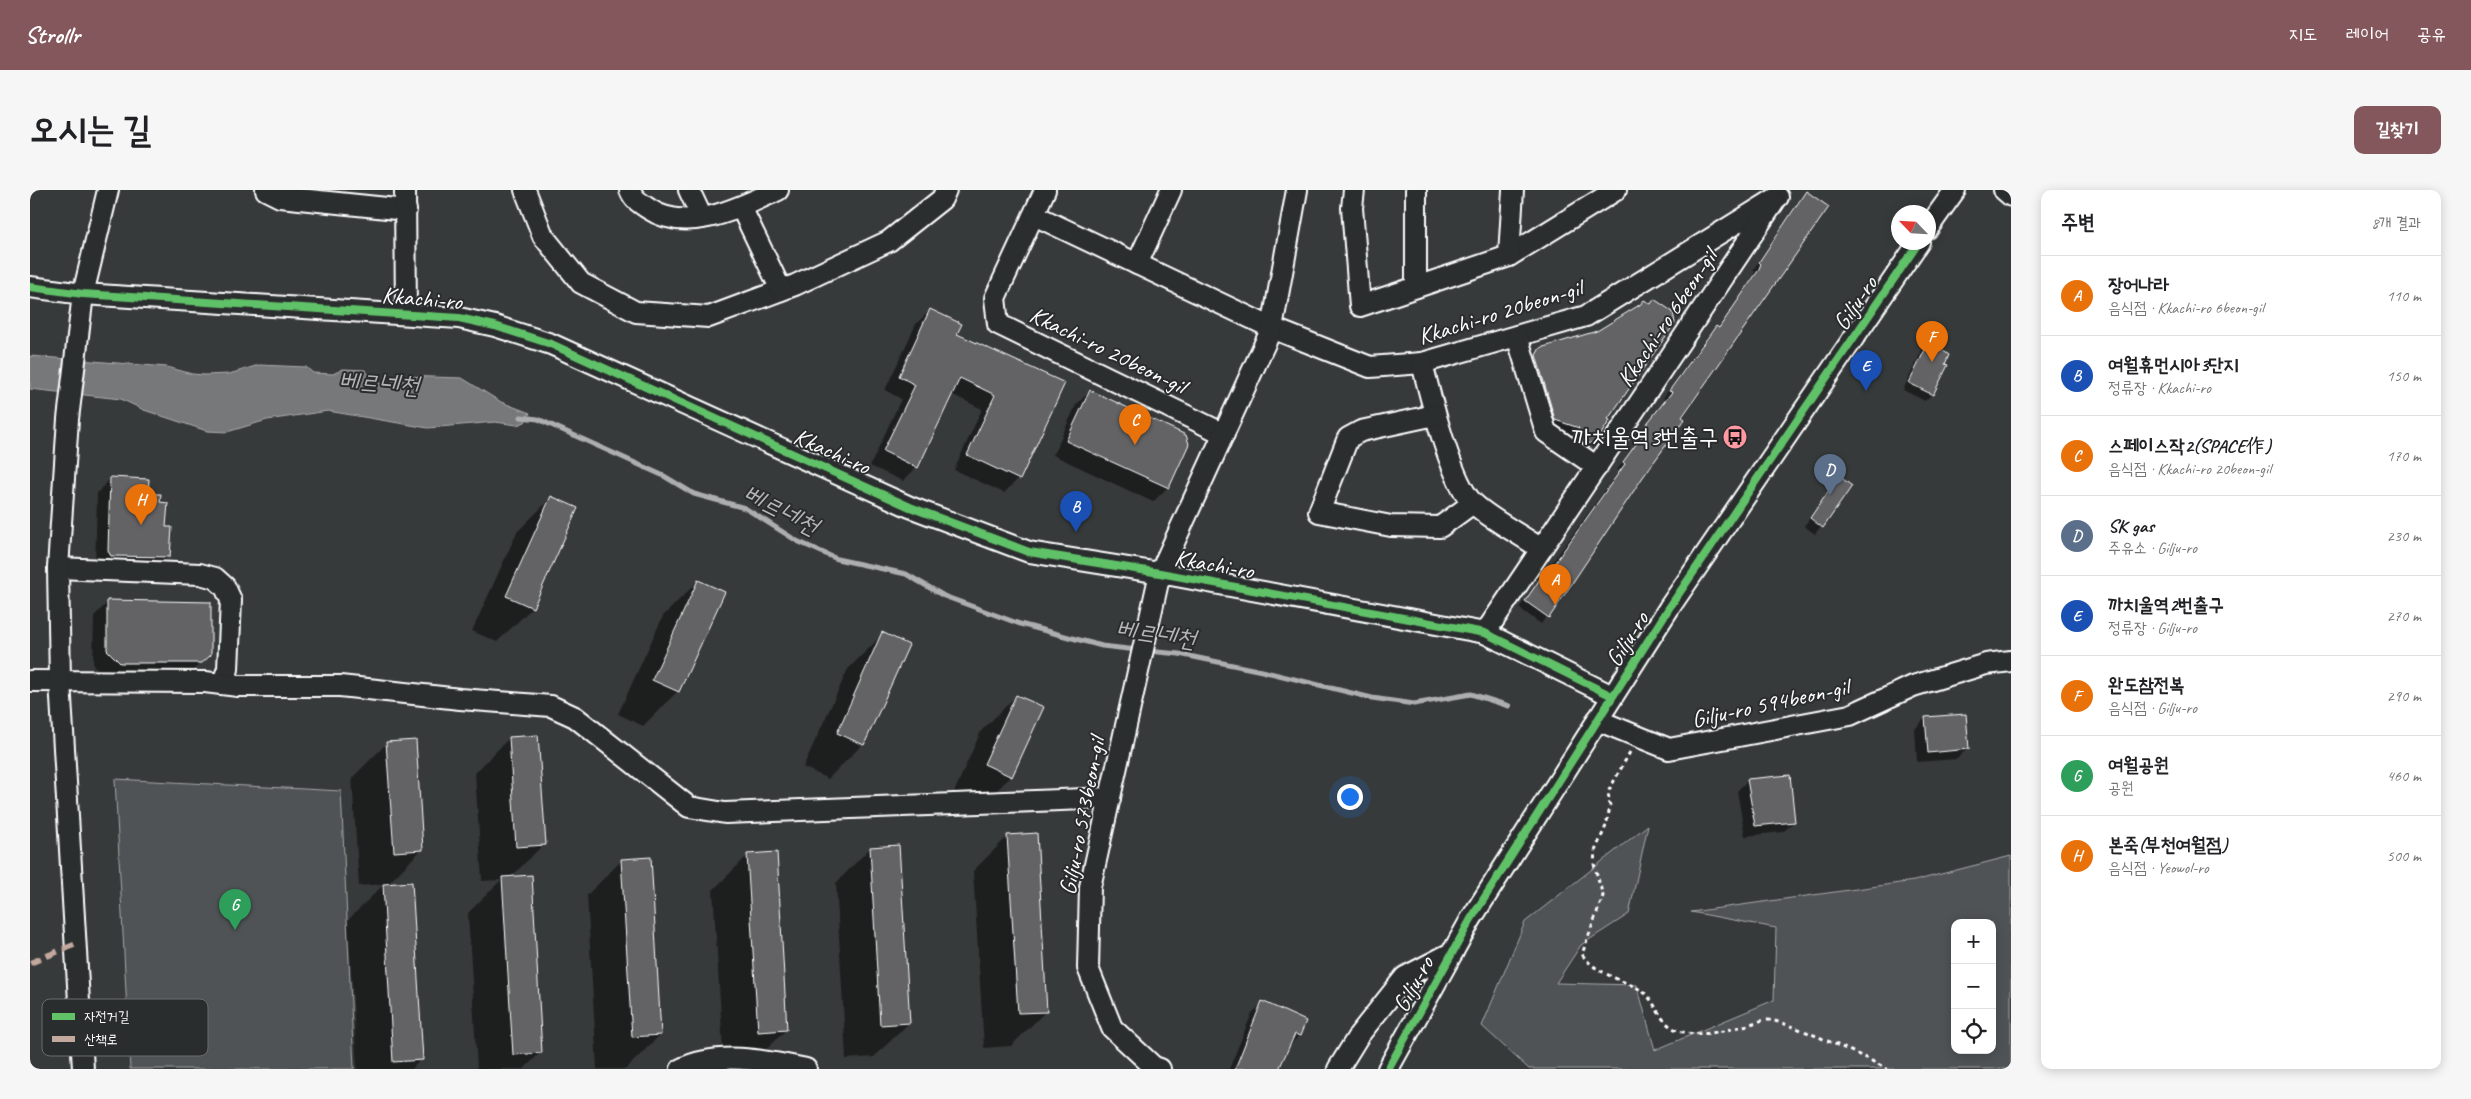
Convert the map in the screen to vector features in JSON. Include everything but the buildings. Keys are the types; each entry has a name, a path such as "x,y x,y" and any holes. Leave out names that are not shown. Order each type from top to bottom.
{"street":[{"path":"80,999 60,681 58,568 68,419 83,294 108,190"},
{"path":"266,190 280,198 406,210"},
{"path":"405,190 406,314"},
{"path":"630,190 634,198 659,215 694,221 741,206 778,190"},
{"path":"689,190 702,218"},
{"path":"528,191 543,236 581,283 636,312 709,317 781,290 889,241 942,199 946,190"},
{"path":"1034,215 1045,190"},
{"path":"1136,264 1171,190"},
{"path":"1160,573 1272,328 1297,190"},
{"path":"1354,190 1352,208 1360,306 1509,256 1616,190"},
{"path":"1416,190 1416,287"},
{"path":"1509,256 1513,190"},
{"path":"1936,217 1955,190"},
{"path":"2004,190 2011,196"},
{"name":"Kkachi-ro 20beon-gil","path":"1224,434 998,324 995,298 1034,215 1272,328 1370,367 1422,363 1586,316 1778,197"},
{"name":"Kkachi-ro 6beon-gil","path":"1485,633 1778,197"},
{"path":"741,206 781,290"},
{"name":"Gilju-ro","path":"1388,1069 1471,919 1612,696 1669,608 1914,250"},
{"name":"Kkachi-ro","path":"30,287 83,294 459,318 495,326 551,344 910,507 1029,552 1160,573 1485,633 1612,696"},
{"path":"1517,336 1546,432 1597,467"},
{"path":"1422,363 1435,415 1458,479 1472,503 1541,549"},
{"path":"1435,415 1361,431 1348,438 1319,512 1391,526 1440,527 1472,503"},
{"path":"58,568 200,574 215,578 225,587 231,600 228,669 222,684"},
{"name":"Gilju-ro 573beon-gil","path":"1160,573 1090,887 1088,968 1112,1028 1154,1067 1160,1069"},
{"name":"Gilju-ro 594beon-gil","path":"1597,720 1669,749 1850,715 1913,686 1986,664 2011,660"},
{"path":"30,682 340,686 460,699 551,706 575,717 688,807 725,813 1110,798"},
{"path":"1338,1069 1359,1035 1405,977 1452,952"},
{"path":"83,1056 84,1069"},
{"path":"681,1069 696,1062 755,1058 806,1069"}],"path":[{"path":"1638,737 1608,792 1610,808 1606,826 1595,851 1594,864 1603,896 1582,954 1588,964 1642,991 1653,1003 1662,1022 1677,1030 1690,1034 1706,1033 1767,1020 1788,1025 1887,1069"}],"shaded area":[{"path":"30,356 167,367 192,374 205,375 229,374 259,365 306,367 313,373 333,374 343,369 365,370 377,383 389,384 402,376 462,378 501,402 530,413 525,422 517,425 495,422 428,428 328,411 267,420 227,432 207,431 144,410 121,399 30,389"},
{"path":"115,779 341,791 354,1069 130,1069 129,1056 208,1056 208,999 126,999"},
{"path":"1648,825 1629,914 1581,945 1556,983 1637,985 1655,1050 1774,1000 1776,928 1691,912 1914,881 2011,856 2011,1069 1529,1069 1482,1026 1525,922"}],"waterway":[{"name":"베르네천","path":"521,417 538,419 664,476 694,494 745,508 797,541 837,559 906,574 944,596 1020,624 1102,646 1137,650"},
{"name":"베르네천","path":"1148,651 1179,654 1262,671 1372,698 1414,704 1471,694 1509,706"}],"marked path":[{"path":"30,963 76,944"}],"cycle path":[{"path":"1388,1069 1471,919 1669,608 1914,250"},
{"path":"30,287 83,294 459,318 495,326 551,344 910,507 1029,552 1160,573 1485,633 1612,696"}],"place":[{"name":"완도참전복","path":"1932,362"},
{"name":"까치울역2번출구","path":"1866,391"},
{"name":"까치울역3번출구","path":"1735,437"},
{"name":"스페이스작2(SPACE作)","path":"1135,445"},
{"name":"SK gas","path":"1830,495"},
{"name":"본죽(부천여월점)","path":"141,525"},
{"name":"여월휴먼시아3단지","path":"1076,532"},
{"name":"장어나라","path":"1555,605"},
{"name":"여월공원","path":"235,930"}]}
